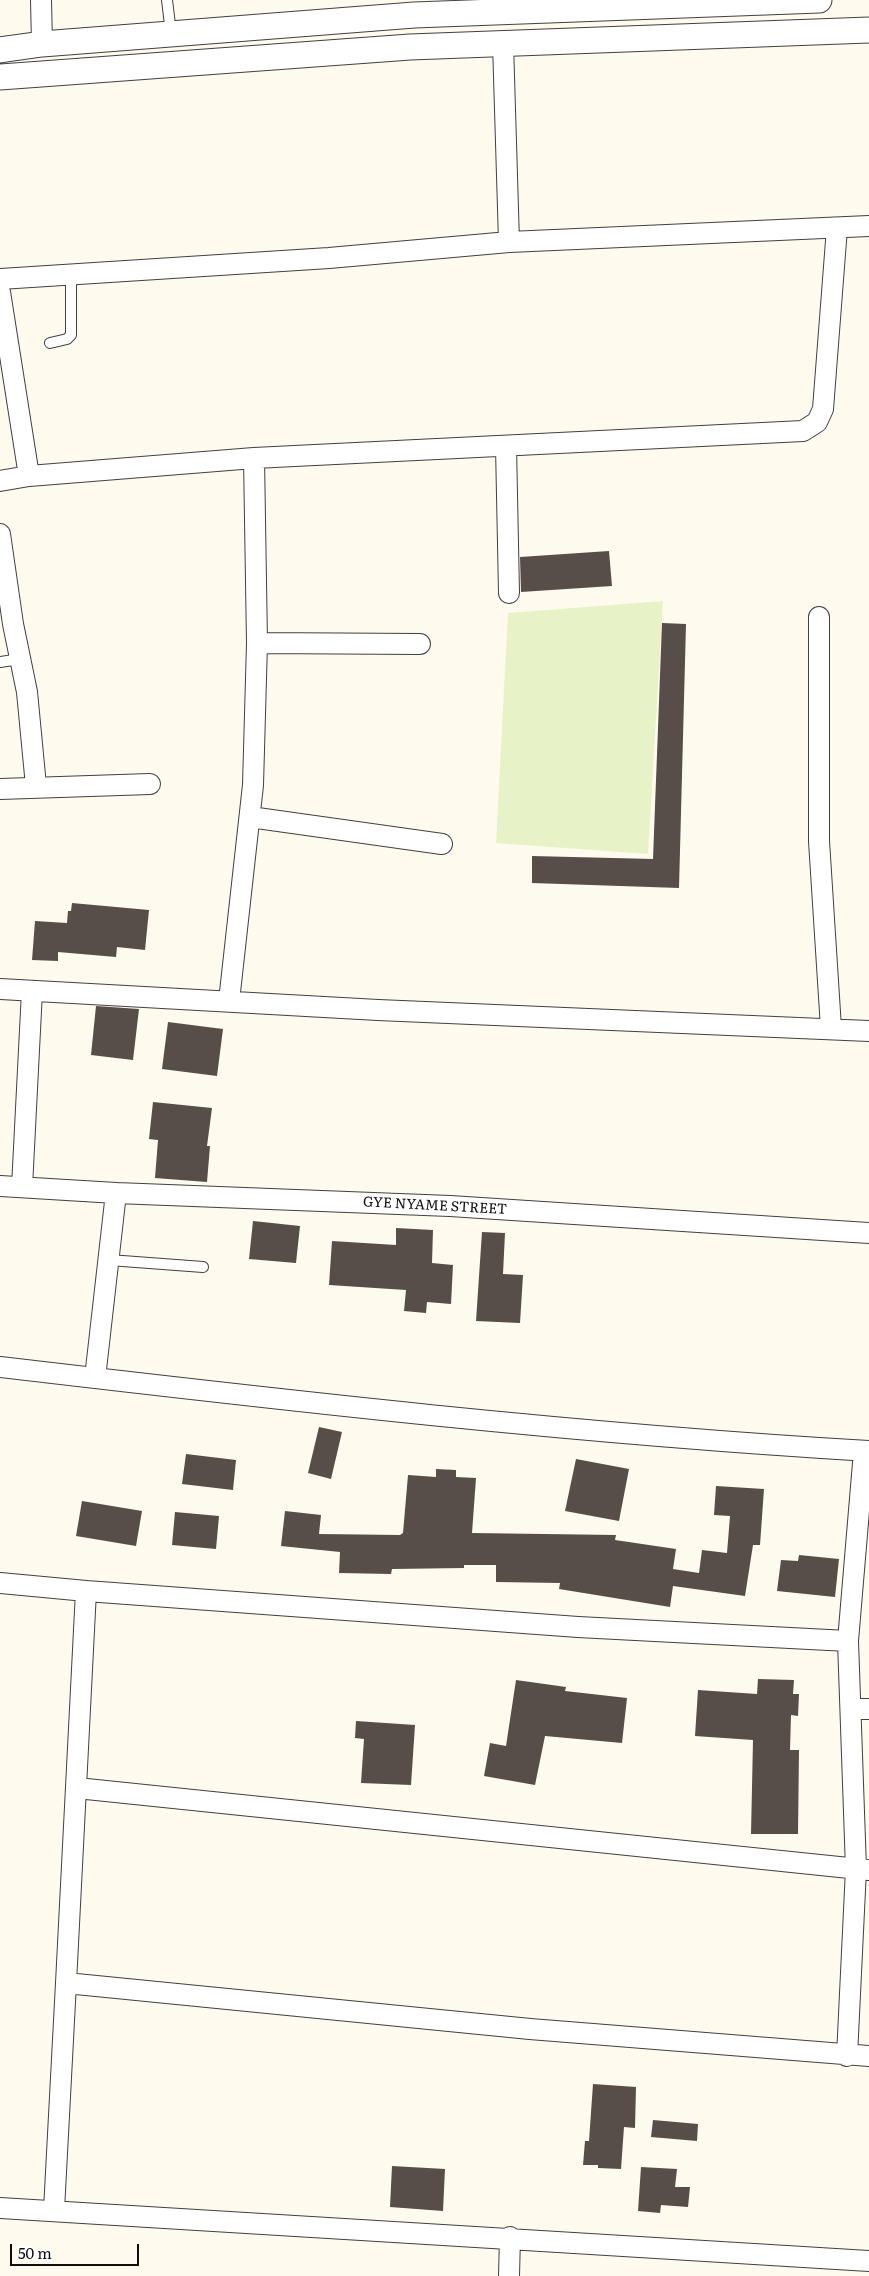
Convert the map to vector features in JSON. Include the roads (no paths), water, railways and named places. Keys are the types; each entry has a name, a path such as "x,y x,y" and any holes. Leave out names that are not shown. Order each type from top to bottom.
{"street":[{"path":"41,0 42,44"},
{"path":"0,50 42,44 172,34 414,8 819,0"},
{"path":"0,77 410,48 869,30"},
{"path":"503,43 509,242"},
{"path":"0,279 71,276 127,270 329,258 509,242 869,226"},
{"path":"0,480 254,458 803,431 817,422 823,409 837,228"},
{"path":"0,292 29,476"},
{"path":"506,446 509,593"},
{"path":"229,1001 253,785 257,643 254,458"},
{"path":"0,534 4,589 27,692 36,786"},
{"path":"819,617 819,841 831,1028"},
{"path":"257,643 420,644"},
{"path":"0,789 36,786 150,784"},
{"path":"250,817 442,844"},
{"path":"0,989 378,1010 869,1031"},
{"path":"22,1187 32,991"},
{"name":"GYE NYAME STREET","path":"0,1186 116,1193 450,1206 869,1233"},
{"path":"95,1378 116,1193"},
{"path":"0,1367 487,1421 656,1436 867,1451 848,1641 860,1709 863,1869 847,2056"},
{"path":"0,1583 578,1627 848,1641"},
{"path":"54,2210 86,1591"},
{"path":"77,1788 863,1869"},
{"path":"66,1982 530,2029 847,2056 869,2056"},
{"path":"0,2208 510,2237 869,2261"},
{"path":"509,2276 510,2237"}],"lane":[{"path":"167,0 172,34"},
{"path":"50,343 71,335 71,276"},
{"path":"0,662 20,659"},
{"path":"109,1260 203,1267"}]}
